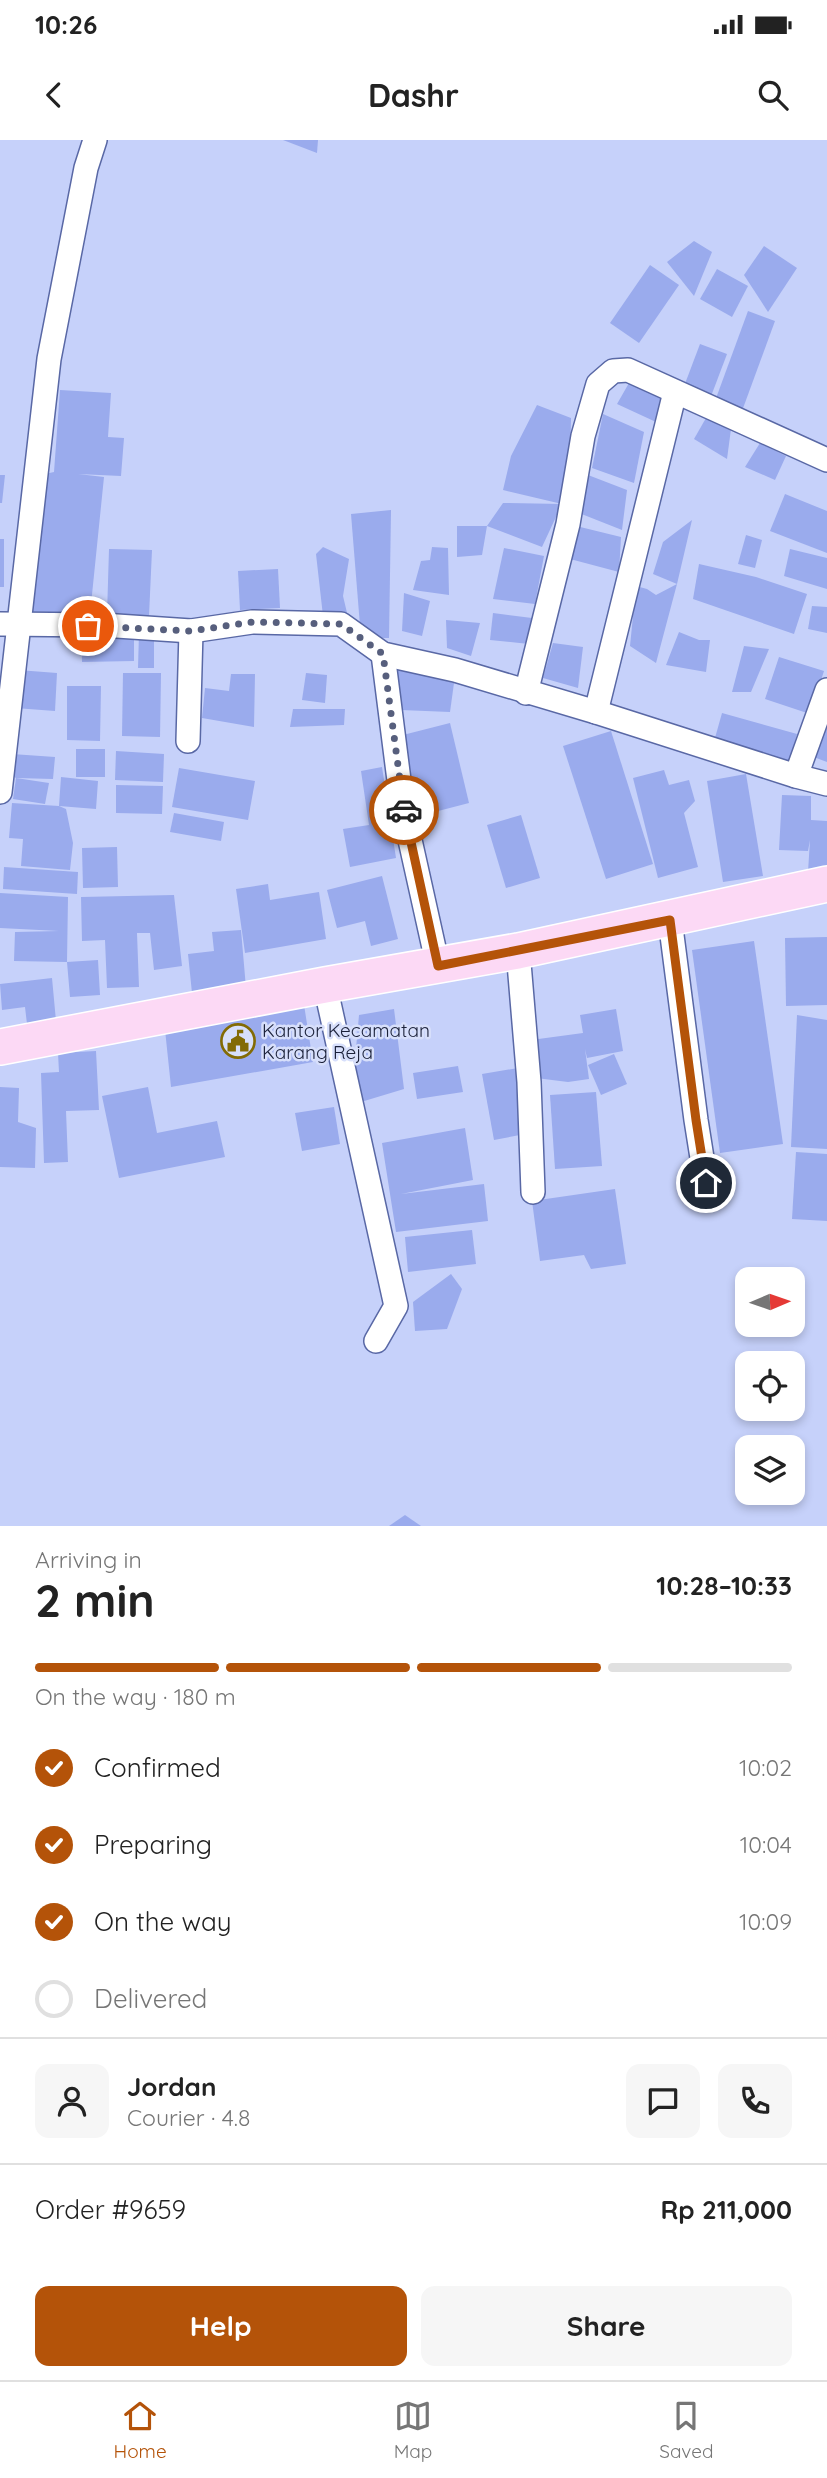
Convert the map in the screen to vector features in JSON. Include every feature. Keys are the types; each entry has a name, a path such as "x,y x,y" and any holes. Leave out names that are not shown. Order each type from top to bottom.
{"main road":[{"path":"0,1047 518,951 827,884"}],"street":[{"path":"0,792 10,624 49,359 86,168 95,140"},
{"path":"526,693 568,524 583,436 598,384 613,371 628,370 827,460"},
{"path":"596,712 676,392"},
{"path":"10,624 102,625 191,631 252,622 341,624 383,654 455,670 827,784"},
{"path":"188,741 191,631"},
{"path":"383,654 402,804 438,966"},
{"path":"796,776 827,690"},
{"path":"670,920 706,1183"},
{"path":"518,951 529,1082 533,1192"},
{"path":"325,985 396,1306 376,1341"}],"building":[{"path":"283,140 318,140 317,153"},
{"path":"694,241 712,252 694,296 667,262"},
{"path":"764,246 797,268 768,312 744,275"},
{"path":"650,265 679,285 639,343 610,323"},
{"path":"717,269 748,286 732,317 700,299"},
{"path":"748,311 775,321 742,411 715,401"},
{"path":"700,344 727,354 710,399 683,389"},
{"path":"628,370 664,386 656,422 617,404 629,383"},
{"path":"60,390 111,393 108,437 124,438 121,476 78,474 104,477 89,624 22,617 36,476 54,472"},
{"path":"537,405 571,418 570,470 562,504 503,490 511,456"},
{"path":"603,414 644,432 634,483 592,468"},
{"path":"706,418 731,429 727,459 694,439"},
{"path":"760,443 786,456 775,480 745,467"},
{"path":"0,475 5,475 2,503 0,503"},
{"path":"588,475 627,490 622,530 579,513"},
{"path":"785,494 827,511 827,553 770,531"},
{"path":"503,503 562,504 542,547 487,526"},
{"path":"391,510 389,638 361,638 351,514"},
{"path":"692,520 677,584 653,574 663,542"},
{"path":"568,524 621,537 619,572 570,559"},
{"path":"457,526 487,526 482,555 457,557"},
{"path":"746,535 762,540 755,568 738,564"},
{"path":"0,539 4,539 4,587 0,587"},
{"path":"323,547 349,559 343,596 348,617 323,616 316,554"},
{"path":"432,547 448,548 449,595 413,590 421,561 430,560"},
{"path":"504,548 544,556 535,604 493,599"},
{"path":"109,549 152,550 149,616 107,615"},
{"path":"790,549 827,558 827,589 784,576"},
{"path":"699,564 756,577 807,594 794,634 693,599"},
{"path":"278,569 280,608 240,610 238,571"},
{"path":"677,584 656,663 630,646 636,586 656,595"},
{"path":"404,593 430,601 422,636 402,631"},
{"path":"812,606 827,607 827,633 808,629"},
{"path":"493,613 532,618 529,644 490,640"},
{"path":"446,620 480,623 471,656 447,648"},
{"path":"81,630 134,631 134,661 82,662"},
{"path":"679,632 699,640 710,640 706,672 666,665"},
{"path":"139,633 154,633 154,668 138,668"},
{"path":"553,643 583,647 578,688 543,678"},
{"path":"744,646 769,649 751,692 732,692"},
{"path":"779,657 824,671 810,714 765,699"},
{"path":"395,666 454,683 450,712 401,710"},
{"path":"18,670 57,673 55,711 15,708"},
{"path":"123,673 161,673 160,737 122,736"},
{"path":"306,673 327,675 325,703 302,700"},
{"path":"231,674 255,674 254,727 202,718 205,688 229,691"},
{"path":"67,686 101,686 100,741 67,740"},
{"path":"293,709 345,709 344,725 290,727"},
{"path":"722,713 797,734 788,766 713,745"},
{"path":"450,723 469,803 419,816 399,736"},
{"path":"821,727 827,729 827,762 811,756"},
{"path":"611,731 653,864 606,879 563,746"},
{"path":"76,749 105,749 105,777 76,777"},
{"path":"116,751 164,754 163,782 115,780"},
{"path":"12,754 55,757 53,779 16,778 11,775"},
{"path":"382,767 396,858 350,867 343,829 369,825 361,771"},
{"path":"179,768 255,781 248,820 172,807"},
{"path":"664,770 669,785 689,780 695,801 684,813 698,867 658,878 633,778"},
{"path":"746,774 763,876 723,882 707,781"},
{"path":"61,777 98,781 96,809 59,806"},
{"path":"16,778 49,783 45,804 13,799"},
{"path":"116,785 163,786 162,814 116,813"},
{"path":"782,795 811,796 811,820 827,821 827,874 808,872 810,840 808,851 779,850"},
{"path":"12,803 59,806 66,809 73,843 70,870 21,866 23,839 9,838"},
{"path":"174,813 224,822 221,841 170,832"},
{"path":"521,815 540,878 506,888 487,825"},
{"path":"117,847 118,887 83,888 82,848"},
{"path":"4,867 78,872 77,894 3,889"},
{"path":"382,876 398,939 371,946 365,921 337,928 327,890"},
{"path":"268,884 270,900 319,892 326,939 245,953 236,889"},
{"path":"0,893 68,897 67,962 14,961 15,932 59,931 0,928"},
{"path":"174,895 182,966 154,970 150,933 137,933 139,987 107,988 105,940 82,941 81,897"},
{"path":"241,930 246,988 192,993 188,954 214,951 212,932"},
{"path":"827,937 827,1005 786,1006 785,938"},
{"path":"754,941 783,1144 720,1153 692,950"},
{"path":"98,960 100,995 70,997 67,962"},
{"path":"52,978 56,1021 27,1024 25,1007 2,1010 0,984"},
{"name":"Kantor Kecamatan Karang Reja","path":"302,992 313,1062 171,1087 164,1020"},
{"path":"394,1009 404,1089 351,1105 359,1015"},
{"path":"616,1009 623,1051 587,1058 585,1049 589,1079 568,1082 536,1078 531,1040 583,1033 580,1015"},
{"path":"797,1015 827,1020 827,1149 791,1147"},
{"path":"96,1051 99,1110 66,1111 68,1162 44,1163 41,1073 59,1072 58,1053"},
{"path":"614,1054 627,1084 601,1095 588,1065"},
{"path":"458,1066 463,1092 417,1099 413,1073"},
{"path":"518,1068 530,1133 494,1140 482,1074"},
{"path":"0,1087 19,1088 18,1122 36,1128 35,1168 0,1167"},
{"path":"148,1087 157,1133 217,1121 225,1157 119,1178 102,1096"},
{"path":"596,1092 602,1166 555,1169 550,1095"},
{"path":"334,1107 340,1144 302,1151 295,1113"},
{"path":"465,1128 473,1180 401,1194 484,1184 488,1221 396,1232 382,1143"},
{"path":"796,1152 827,1154 827,1221 792,1219"},
{"path":"615,1189 626,1264 591,1269 584,1255 540,1261 532,1201"},
{"path":"472,1230 476,1264 408,1272 405,1237"},
{"path":"451,1274 462,1289 447,1329 415,1331 413,1302"},
{"path":"405,1515 421,1526 389,1526"}],"way so far":[{"path":"88,626 191,631 252,622 341,624 383,654 404,810"}],"place":[{"name":"Kantor Kecamatan Karang Reja","path":"238,1041"}],"route":[{"path":"404,810 438,966 670,920 706,1183"}]}
